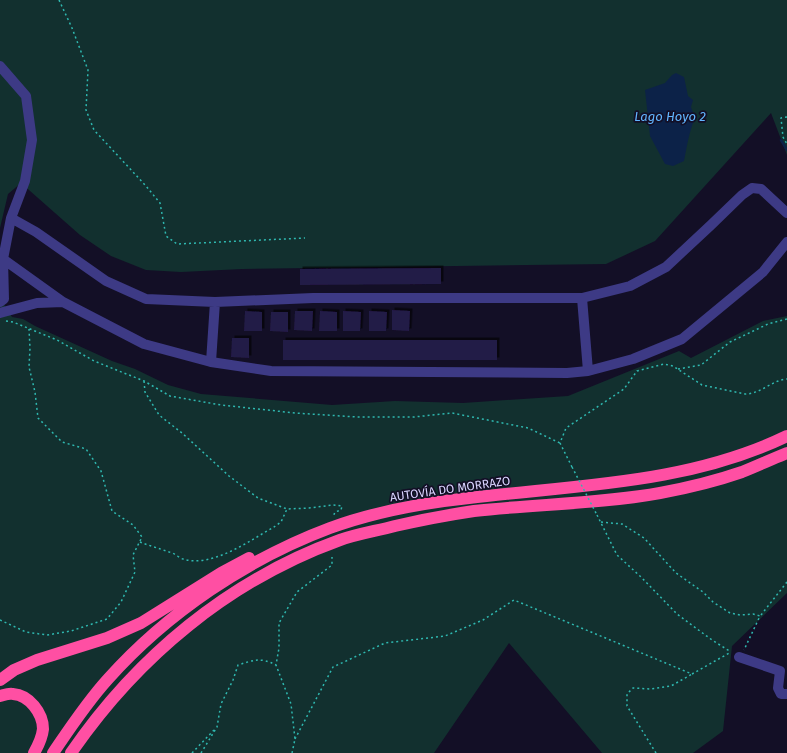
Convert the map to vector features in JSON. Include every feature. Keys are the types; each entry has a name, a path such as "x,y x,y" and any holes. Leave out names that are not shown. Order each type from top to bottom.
{"highway":[{"name":"AUTOVÍA DO MORRAZO","path":"53,753 90,700 108,679 166,624 218,586 256,563 330,524 429,503 613,483 691,469 726,459 787,436"},
{"path":"70,753 89,726 115,695 151,658 189,624 233,594 302,556 341,540 435,517 475,511 573,504 666,492 742,472 787,452"},
{"path":"0,680 14,670 37,660 106,638 140,623 221,573 281,542 330,524"},
{"path":"0,696 13,694 28,700 37,709 41,718 43,729 40,742 34,753"}],"street":[{"path":"0,66 26,96 32,140 25,181 11,218 3,259 4,299 0,302"},
{"path":"11,218 36,232 106,281 146,299 215,302 313,298 582,298 630,286 666,267 742,195 752,188 761,189 787,213"},
{"path":"3,259 63,302 144,344 211,362 271,371 567,373 588,371 633,359 682,339 763,272 787,242"},
{"path":"582,298 588,371"},
{"path":"0,313 37,303 63,302"},
{"path":"211,362 215,302"},
{"path":"737,656 780,671 778,688 781,694 787,694"}],"path":[{"path":"59,0 72,28 88,70 86,110 94,130 160,203 166,236 177,244 305,238"},
{"path":"787,117 781,118 783,137 787,144"},
{"path":"678,369 701,365 730,342 768,324 787,319"},
{"path":"0,320 13,322 57,340 94,361 144,381 170,396 221,405 357,417 414,417 452,413 528,428 560,443 617,555 677,614 712,640 737,656"},
{"path":"0,620 26,632 47,634 71,631 107,618 121,602 135,572 133,555 142,537 133,526 112,511 101,471 86,449 62,442 38,418 36,392 29,367 29,329"},
{"path":"560,443 566,428 624,389 637,371 664,364 673,366 702,384 745,394 751,394 781,379 787,379"},
{"path":"144,381 144,392 158,415 182,433 229,476 258,498 287,509 333,505 342,506 341,510 334,512 330,524"},
{"path":"139,542 173,553 183,559 195,560 216,558 274,527 281,522 287,509"},
{"path":"601,522 622,524 644,538 676,573 704,592 713,602 730,613 760,616"},
{"path":"295,739 291,704 276,665 279,648 279,623 297,592 332,565 332,557"},
{"path":"656,753 627,706 627,694 633,688 650,689 671,686 692,674 737,656 745,647 760,616 787,582"},
{"path":"292,753 295,739 333,667 385,643 445,636 483,620 514,600 692,674"},
{"path":"201,753 217,727 221,704 233,680 238,665 265,659 276,665"},
{"path":"192,753 217,727"}],"green space":[{"path":"0,0 787,0 787,155 771,113 655,241 606,264 242,269 181,272 146,270 111,256 80,235 21,183 8,194 0,228"},
{"path":"0,298 12,317 23,319 35,326 112,361 135,369 168,385 201,394 332,405 395,401 463,403 568,396 679,351 691,358 763,321 787,316 787,593 732,646 723,731 693,753 602,753 509,643 434,753 0,753"}],"water":[{"name":"Lago Hoyo 2","path":"676,73 684,77 688,96 693,100 691,107 695,118 684,161 673,166 665,164 650,136 645,90 665,83 672,75"}],"building":[{"path":"441,268 441,284 300,285 300,269"},
{"path":"392,310 410,311 409,331 392,330"},
{"path":"245,311 262,312 262,331 244,331"},
{"path":"295,311 313,311 312,331 294,330"},
{"path":"320,311 337,312 337,331 319,331"},
{"path":"343,311 361,312 360,331 343,331"},
{"path":"369,311 387,312 386,331 369,331"},
{"path":"271,312 288,312 288,332 270,331"},
{"path":"232,338 249,338 249,358 231,357"},
{"path":"283,340 497,340 497,360 283,360"}],"waterway":[{"path":"781,140 787,150"}]}
